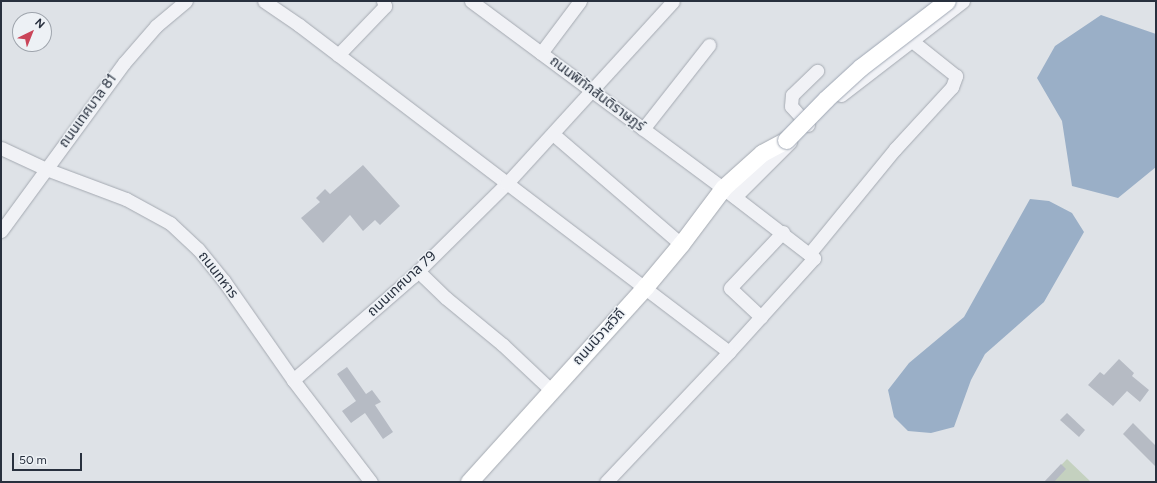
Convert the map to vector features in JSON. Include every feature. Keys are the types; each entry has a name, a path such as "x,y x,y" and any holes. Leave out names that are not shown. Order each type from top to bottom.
{"main road":[{"name":"ถนนนิวาสวิถี","path":"469,482 645,287 762,153 786,140 861,67 947,1"}],"street":[{"name":"ถนนเทศบาล 81","path":"1,231 124,63 156,26 186,1"},
{"path":"264,1 299,24 729,352"},
{"path":"338,55 385,6 383,1"},
{"name":"ถนนพิทักสันติราษฎร์","path":"471,1 729,192 809,254"},
{"path":"541,53 580,1"},
{"name":"ถนนเทศบาล 79","path":"293,380 418,271 507,183 673,1"},
{"path":"729,192 841,95 963,1"},
{"path":"606,482 729,352 814,258 809,254 895,149 952,87 956,76 912,41"},
{"path":"643,129 709,46"},
{"path":"808,125 791,106 792,95 817,71"},
{"path":"553,134 681,244"},
{"name":"ถนนทหาร","path":"1,148 46,169 126,199 170,223 198,249 224,281 293,380 371,482"},
{"path":"761,317 730,288 782,232"},
{"path":"418,271 446,298 551,390"}],"green space":[{"path":"1067,459 1091,482 1045,482"}],"water":[{"path":"1101,15 1156,34 1156,167 1118,198 1072,186 1062,121 1037,78 1055,46"},
{"path":"1030,199 1049,201 1072,213 1084,232 1044,302 985,354 971,380 954,427 931,433 908,431 894,417 888,390 909,363 964,317"}],"building":[{"path":"363,165 400,206 380,225 375,220 363,231 350,215 323,243 301,218 320,202 316,198 325,189 330,194"},
{"path":"1119,359 1134,373 1132,376 1149,390 1140,402 1127,391 1113,406 1088,385 1100,372 1104,375"},
{"path":"347,367 366,394 372,390 381,402 375,405 393,432 383,439 365,413 351,423 342,411 356,401 337,374"},
{"path":"1067,413 1085,430 1079,437 1060,420"},
{"path":"1133,423 1156,446 1156,467 1123,434"},
{"path":"1061,464 1066,469 1054,482 1044,482"}]}
